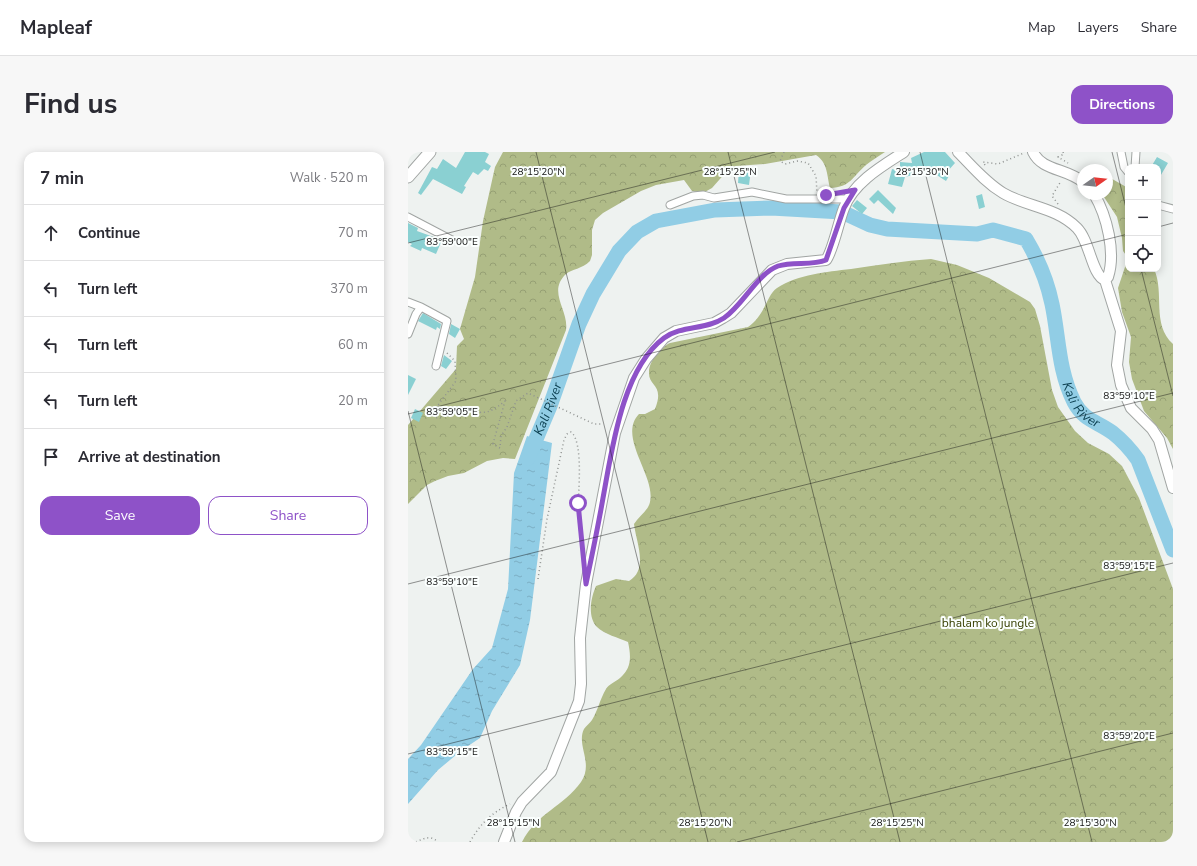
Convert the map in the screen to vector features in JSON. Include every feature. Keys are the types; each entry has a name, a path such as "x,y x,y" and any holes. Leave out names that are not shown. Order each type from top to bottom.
{"main road":[{"path":"408,177 430,152"},
{"path":"504,842 516,812 522,802 551,772 579,701 581,684 580,638 586,584 615,433 634,378 646,359 664,338 676,331 714,323 731,313 772,270 787,264 823,261 828,258 846,204 855,190 875,172 904,152"},
{"path":"958,152 977,172 1003,193 1049,210 1067,219 1084,237 1096,272 1105,280 1119,321 1121,331 1117,365 1121,385 1131,408 1152,429 1159,440 1173,488"},
{"path":"1033,152 1036,157 1047,166 1066,171 1077,178"},
{"path":"1097,200 1102,211 1110,241 1111,265 1108,277 1105,280"}],"street":[{"path":"1121,152 1125,168"},
{"path":"1135,164 1136,152"},
{"path":"670,205 693,196 703,195 714,198 752,192 786,199 846,204"},
{"path":"1161,206 1173,209"},
{"path":"408,217 452,240"},
{"path":"408,302 447,321 442,350 436,366"},
{"path":"408,334 416,314 421,307"}],"path":[{"path":"784,152 780,161 785,164 797,162 808,163 816,176 819,197"},
{"path":"977,172 986,169 983,162 998,164 1025,152"},
{"path":"1059,205 1052,196 1066,171 1068,164 1058,157 1064,154 1063,152"},
{"path":"442,350 455,361 456,381 438,405 435,418 463,413 481,414 491,411 504,401 493,444 500,448 501,436 508,427 516,401 528,392 594,424 601,424"},
{"path":"538,579 547,519 564,440 569,432 573,434 575,439 580,470 578,511 583,554"},
{"path":"470,842 487,818 514,801"},
{"path":"416,842 428,838 435,839 438,842"}],"green space":[{"path":"503,152 885,152 866,165 851,181 843,186 830,188 825,166 816,155 765,164 736,166 727,171 712,188 703,193 692,191 684,180 656,185 641,191 603,213 595,220 592,230 592,255 590,261 584,266 568,272 558,288 558,294 565,315 566,330 515,459 503,458 487,461 464,473 448,476 435,481 427,485 408,504 408,425 456,369 457,346 464,339 460,329 475,277 483,221 495,167"},
{"path":"1113,179 1125,186 1125,254 1123,251 1122,238 1117,217 1106,200 1113,200"},
{"name":"bhalam ko jungle","path":"931,259 957,265 989,278 1030,302 1035,309 1040,326 1052,390 1058,407 1075,431 1088,443 1109,454 1122,466 1139,498 1173,589 1173,842 522,842 535,824 567,797 581,782 585,775 586,768 582,741 584,729 592,720 606,689 624,674 629,666 630,652 628,642 608,634 597,627 592,618 591,607 596,586 616,579 629,581 635,576 640,562 639,547 634,524 649,505 650,492 648,481 634,445 632,434 633,423 639,414 645,414 655,409 658,401 657,390 649,377 653,359 670,343 748,327 758,317 774,291 785,283 822,273"},
{"path":"1125,267 1125,272 1155,272 1159,288 1160,318 1162,327 1166,336 1173,344 1173,449 1167,438 1144,411 1132,379 1129,362 1131,337 1122,312 1118,288"}],"water":[{"path":"527,436 552,443 530,620 520,665 492,711 480,738 462,750 438,770 408,804 408,759 421,745 473,669 492,648 508,589 514,473"}],"building":[{"path":"465,152 485,152 489,154 485,162 491,166 488,171 484,169 478,175 473,172 464,186 466,187 462,194 433,179 421,195 418,193 432,167 437,169 443,159 456,168"},
{"path":"924,152 945,152 955,163 947,172 950,174 946,181 932,172 930,177 922,174 917,176 917,174 905,177 902,187 888,184 892,169 900,171 900,162 912,163 911,158"},
{"path":"1157,157 1168,163 1161,175 1161,164 1153,164"},
{"path":"739,169 751,170 749,185 738,183"},
{"path":"878,190 896,208 893,214 878,200 874,204 869,199"},
{"path":"982,194 985,207 979,209 976,196"},
{"path":"857,200 867,208 862,214 852,206"},
{"path":"408,223 418,228 417,231 442,240 436,254 422,248 421,251 410,246 412,244 408,242"},
{"path":"423,313 441,324 440,329 437,327 436,330 418,321"},
{"path":"451,324 460,329 455,338 449,334"},
{"path":"444,355 452,361 446,369 441,366"},
{"path":"408,375 416,379 408,395"},
{"path":"415,409 423,413 419,422 411,418"}],"waterway":[{"name":"Kali River","path":"528,458 550,406 579,324 593,294 619,251 637,232 656,221 715,210 771,208 842,212 870,225 887,229 977,234 993,230 1026,239 1042,270 1048,287 1062,366 1074,402 1082,413 1120,439 1138,460 1173,550"}],"route":[{"path":"578,503 586,584 615,433 631,385 640,368 651,352 664,338 676,331 714,323 731,313 764,276 778,266 826,260 828,258 844,208 848,199 855,190 826,195"}]}
